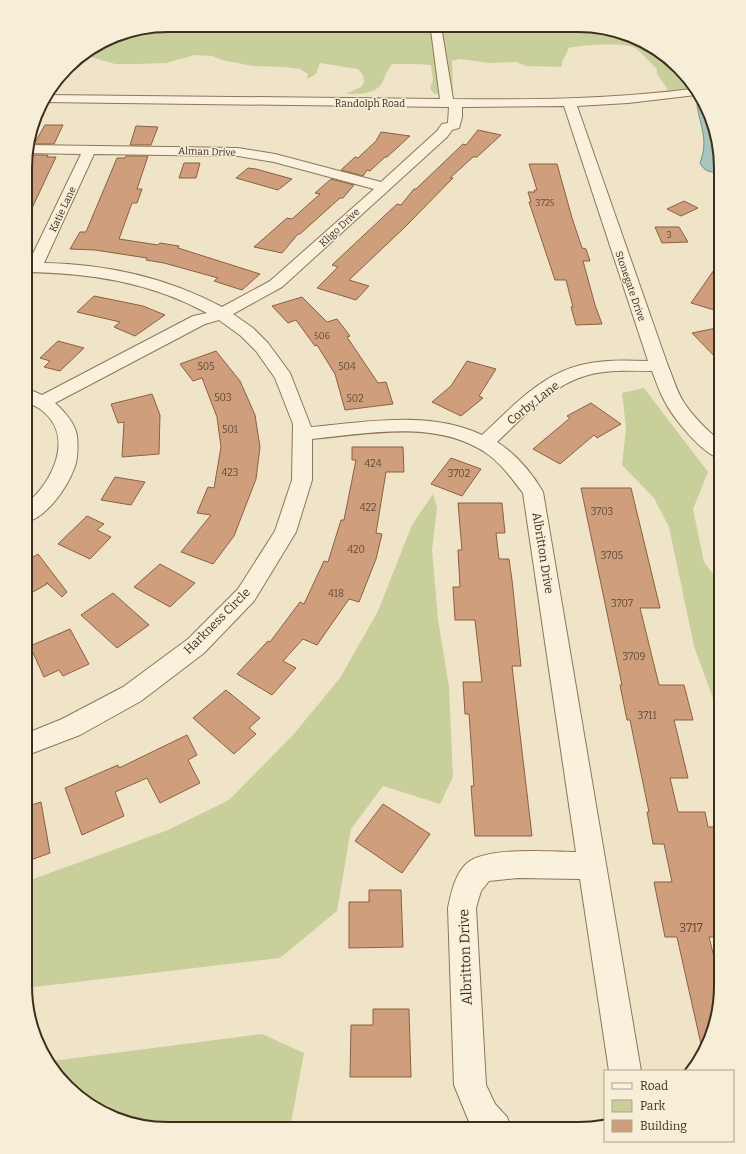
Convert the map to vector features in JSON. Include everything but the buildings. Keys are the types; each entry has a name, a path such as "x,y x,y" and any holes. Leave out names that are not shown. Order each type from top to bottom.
{"street":[{"path":"437,32 448,103"},
{"name":"Randolph Road","path":"51,98 245,102 569,102 634,100 691,92"},
{"name":"Stonegate Drive","path":"569,102 659,366 673,400 695,430 714,447"},
{"name":"Kligo Drive","path":"41,402 212,328 222,314 276,284 442,134 447,127 454,125 455,122 448,103"},
{"name":"Alman Drive","path":"33,149 223,151 246,153 275,158 383,187"},
{"name":"Katie Lane","path":"32,264 90,150"},
{"name":"Harkness Circle","path":"32,268 74,269 113,274 146,282 198,301 222,314 247,332 262,347 284,377 302,424 302,480 285,532 246,595 196,646 132,694 71,727 32,742"},
{"name":"Corby Lane","path":"483,444 544,391 568,376 593,369 616,366 659,366"},
{"path":"32,510 48,495 64,470 70,448 66,428 41,402"},
{"name":"Albritton Drive","path":"302,434 403,425 422,426 467,436 492,448 515,468 533,492 625,1070"},
{"name":"Albritton Drive","path":"488,1122 482,1116 470,1085 462,908 468,884 481,870 498,866 592,866"}],"green space":[{"path":"159,32 578,32 595,33 613,37 630,42 646,50 661,60 688,88 668,90 657,74 657,69 644,55 635,48 622,45 593,45 569,48 562,62 562,67 526,66 516,62 490,63 460,59 452,61 453,90 434,94 430,88 433,80 431,65 392,64 380,86 376,89 367,93 345,94 361,87 364,82 363,75 358,69 320,63 316,74 307,79 308,74 300,69 253,66 222,60 212,56 195,55 166,63 138,64 115,64 89,57 116,42"},
{"path":"644,388 708,472 693,509 704,562 714,576 714,702 694,646 669,527 654,498 622,465 626,428 622,393"},
{"path":"433,494 437,508 432,550 438,619 449,687 453,777 440,804 383,786 351,829 337,911 280,958 32,987 32,879 168,830 229,800 293,735 340,678 378,611 412,525"},
{"path":"262,1034 304,1053 291,1122 168,1122 151,1121 133,1117 116,1112 85,1094 60,1069 54,1061"}],"water":[{"path":"697,104 707,125 714,159 714,172 704,169 700,163 703,155 704,140"}]}
